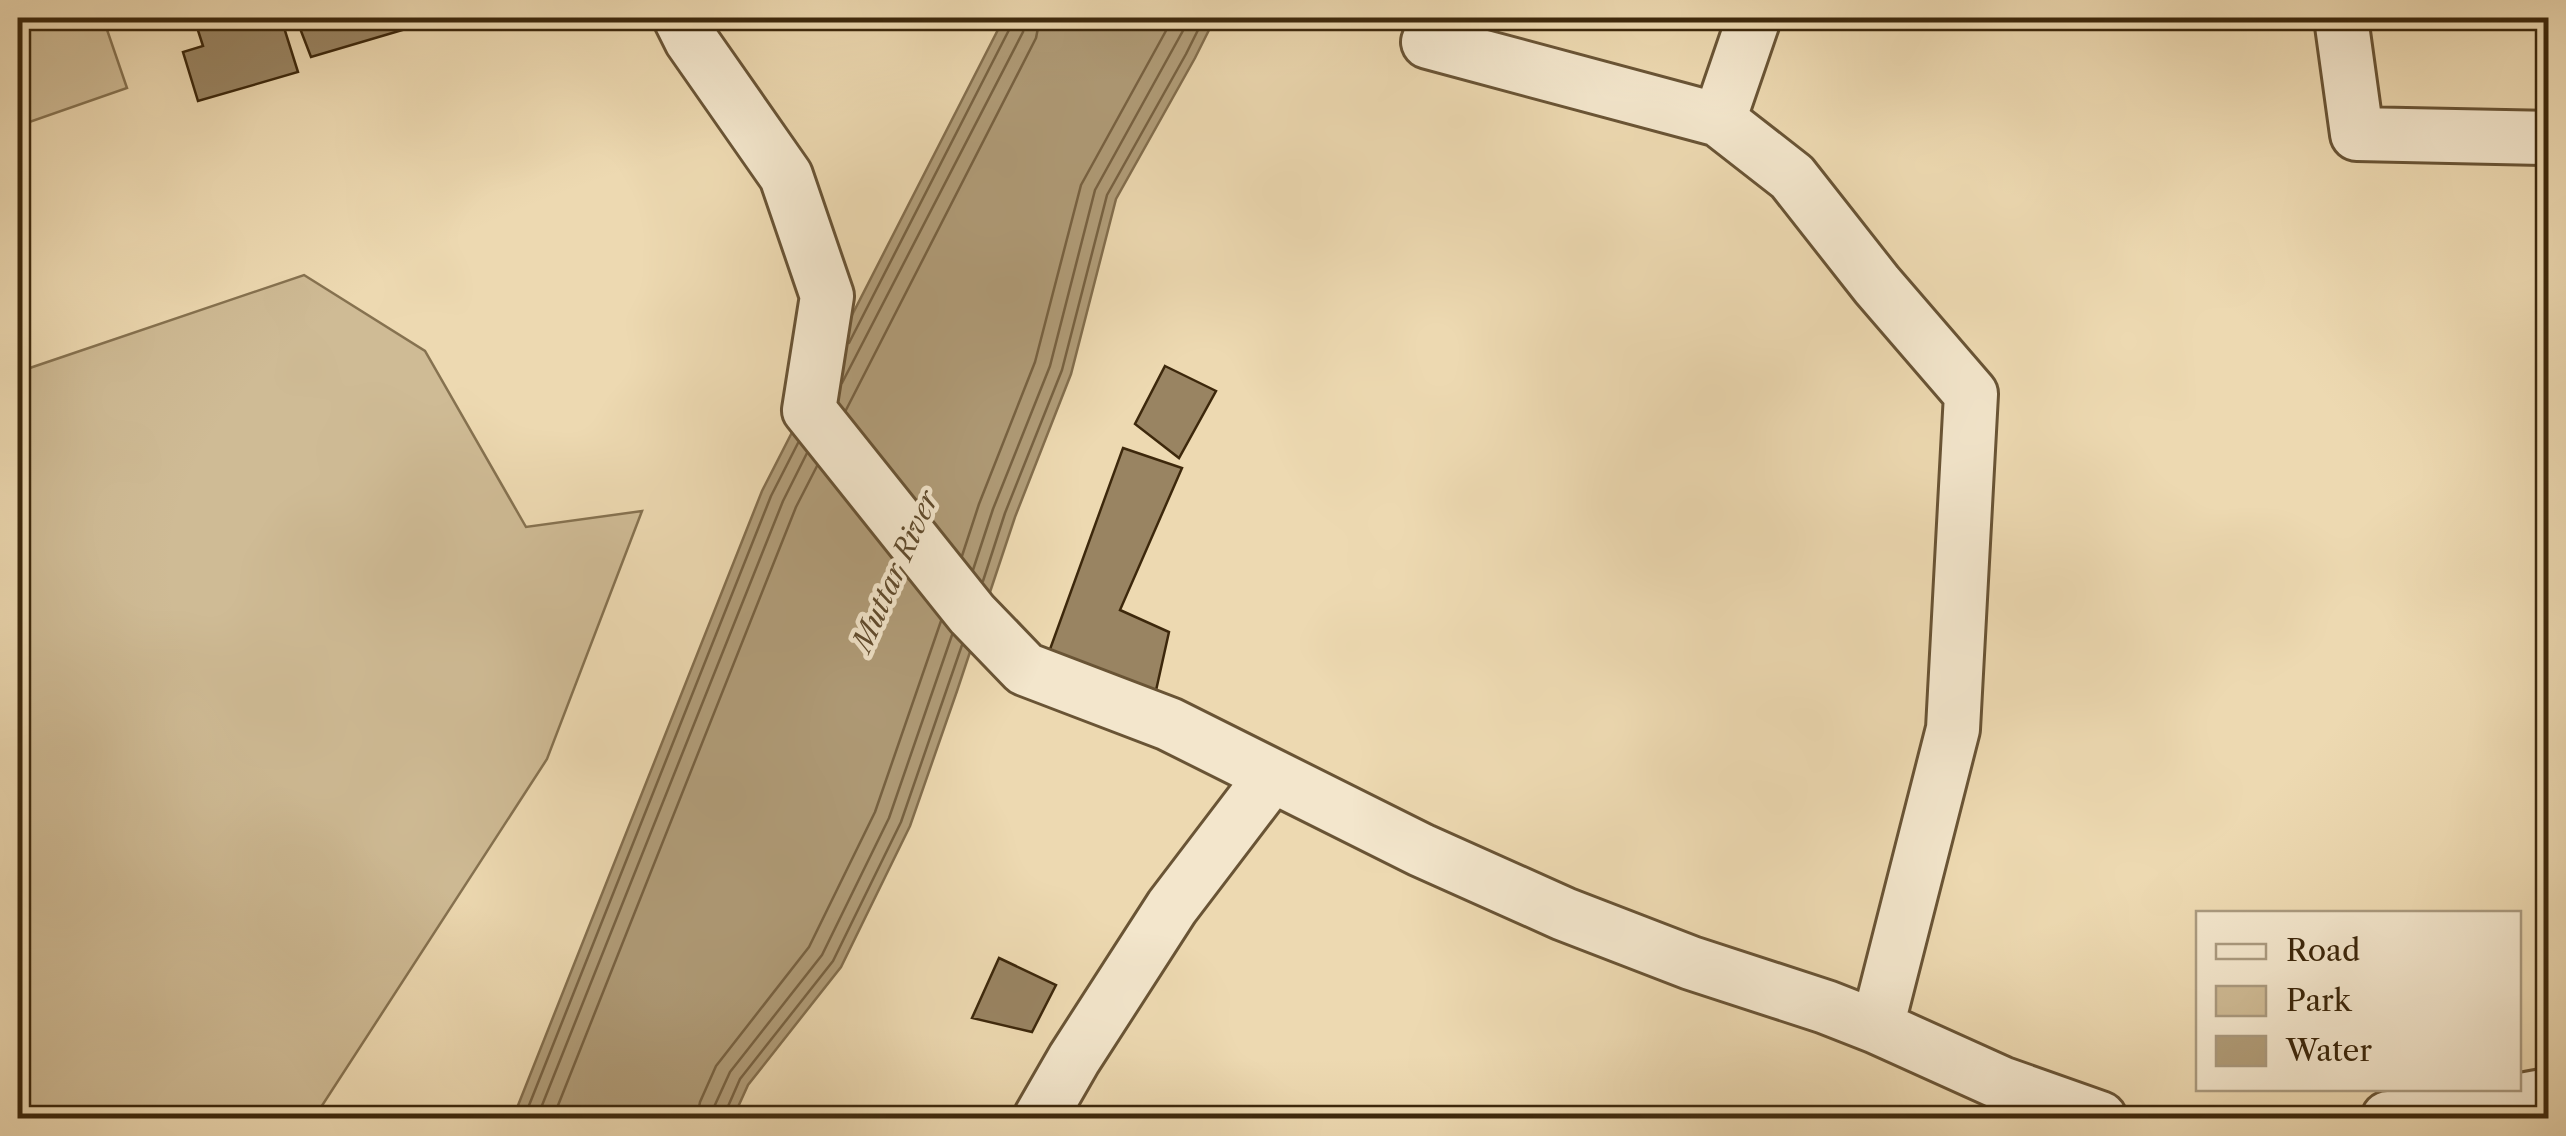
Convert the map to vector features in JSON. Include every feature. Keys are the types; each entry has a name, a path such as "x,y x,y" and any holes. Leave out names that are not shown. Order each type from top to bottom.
{"street":[{"path":"680,18 691,40 786,176 827,296 808,410 972,614 1025,669 1169,724 1421,850 1564,914 1691,963 1826,1007 2002,1083 2100,1118"},
{"path":"1719,120 1754,18"},
{"path":"2341,18 2357,134 2548,138"},
{"path":"1428,42 1719,120 1792,177 1877,286 1971,394 1953,729 1877,1027"},
{"path":"1040,1118 1172,907 1271,777"},
{"path":"2388,1118 2428,1116 2548,1095"}],"green space":[{"path":"18,18 103,18 127,88 18,126"},
{"path":"304,275 425,351 526,527 642,511 547,759 314,1118 18,1118 18,372"}],"water":[{"name":"Muttar River","path":"1004,18 1215,18 1116,199 1071,374 1015,517 910,826 841,967 748,1085 733,1118 513,1118 762,491"}],"building":[{"path":"194,18 281,18 298,72 198,101 183,52 203,46"},
{"path":"296,18 443,18 311,57"},
{"path":"1165,366 1216,391 1179,458 1135,424"},
{"path":"1123,448 1182,468 1120,610 1169,632 1155,695 1049,652"},
{"path":"999,958 1056,985 1032,1032 972,1018"}]}
